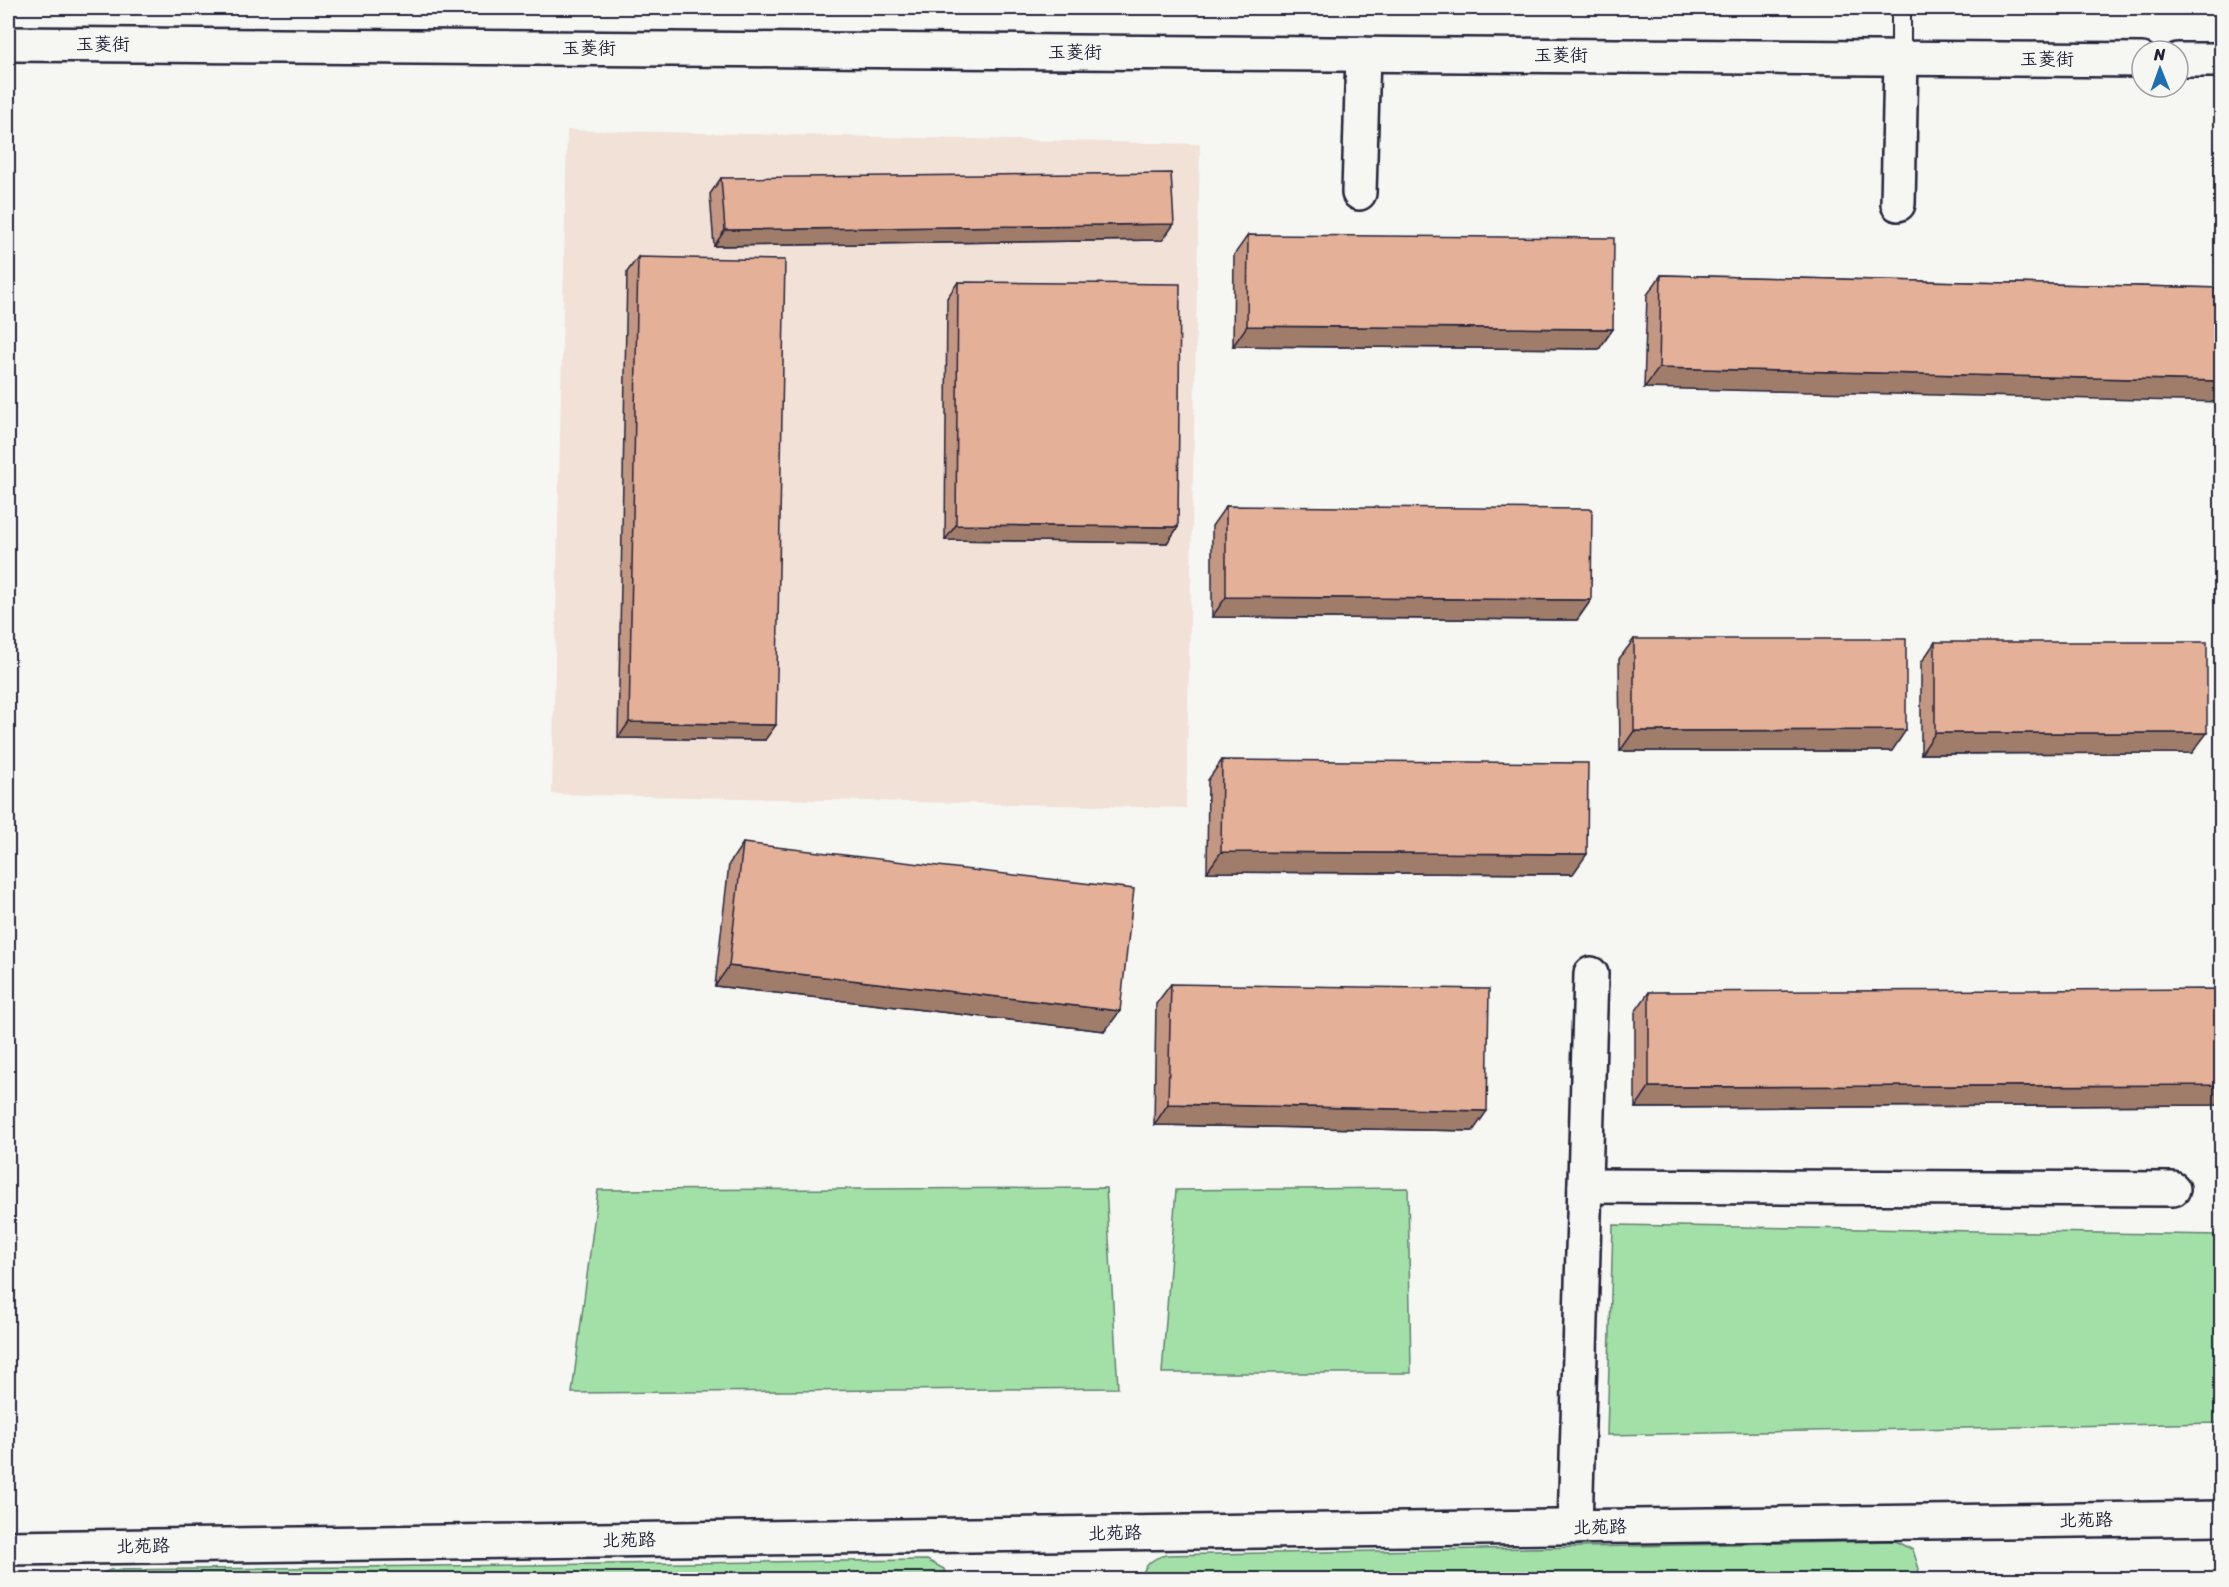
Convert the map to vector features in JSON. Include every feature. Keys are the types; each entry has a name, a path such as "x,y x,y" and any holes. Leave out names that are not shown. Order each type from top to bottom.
{"street":[{"name":"玉菱街","path":"8,44 2130,60"},
{"path":"1359,193 1364,54"},
{"path":"1898,204 1900,58"},
{"path":"2190,60 2222,60"},
{"path":"1575,1527 1591,974"},
{"path":"1585,1186 2173,1189"},
{"name":"北苑路","path":"8,1548 2222,1518"}],"lane":[{"path":"1900,58 1901,8"}],"shaded area":[{"path":"396,8 2221,8 2222,15 1320,11 396,11"},
{"path":"567,130 1200,144 1186,808 552,794"}],"green space":[{"path":"1106,1188 1118,1388 572,1393 598,1190"},
{"path":"1408,1188 1411,1373 1162,1373 1176,1190"},
{"path":"1613,1225 2221,1235 2221,1423 1607,1435"},
{"path":"1895,1541 1913,1550 1919,1569 1916,1579 1141,1579 1149,1563 1166,1555"},
{"path":"927,1560 944,1569 949,1579 91,1579 110,1570"}],"building":[{"path":"1171,173 1174,224 725,230 721,178"},
{"path":"1248,235 1614,238 1613,329 1247,326"},
{"path":"638,257 785,260 776,725 629,722"},
{"path":"1661,275 2222,288 2222,381 1659,368"},
{"path":"958,282 1180,284 1178,527 956,525"},
{"path":"1226,506 1592,509 1591,600 1226,597"},
{"path":"1634,639 1906,639 1906,730 1634,731"},
{"path":"1935,642 2207,642 2207,733 1935,733"},
{"path":"1222,760 1588,763 1587,854 1221,852"},
{"path":"743,843 1134,889 1120,1011 729,966"},
{"path":"1171,984 1489,989 1487,1111 1168,1104"},
{"path":"2222,989 2222,1085 1649,1087 1649,992"}]}
